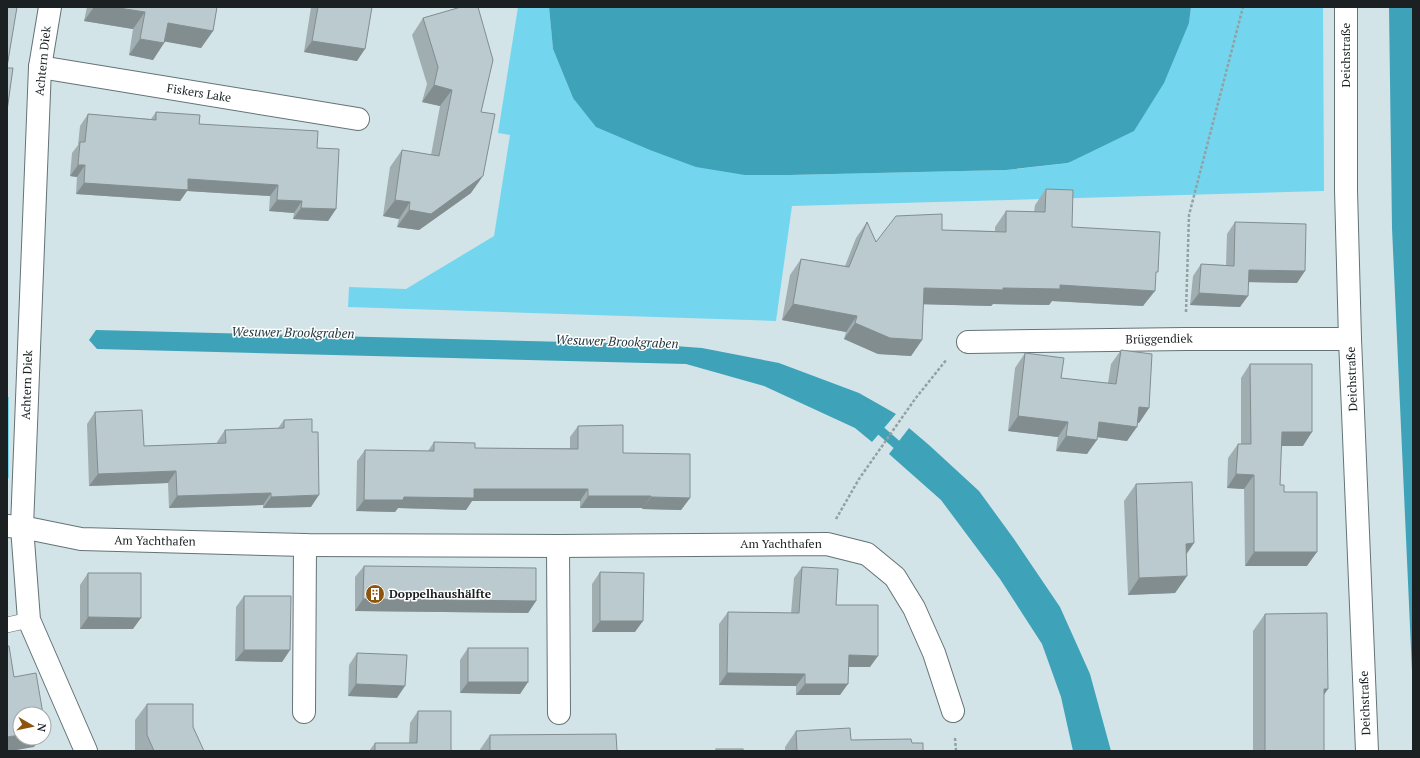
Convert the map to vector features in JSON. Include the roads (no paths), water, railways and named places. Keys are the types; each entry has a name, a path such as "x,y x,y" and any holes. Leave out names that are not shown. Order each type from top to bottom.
{"street":[{"name":"Achtern Diek","path":"50,7 40,67 14,526 29,620 86,751"},
{"name":"Deichstraße","path":"1346,7 1346,190 1350,339 1367,751"},
{"name":"Fiskers Lake","path":"40,67 358,120"},
{"name":"Brüggendiek","path":"968,342 1185,339 1350,339"},
{"name":"Am Yachthafen","path":"14,526 81,539 305,545 558,546 827,544 867,554 895,577 914,608 934,653 953,711"},
{"path":"304,712 305,545"},
{"path":"558,546 559,713"}],"lane":[{"path":"7,625 29,620"}],"waterway":[{"name":"Wesuwer Brookgraben","path":"872,423 904,451"}],"place":[{"name":"Doppelhaushälfte","path":"375,594"}]}
